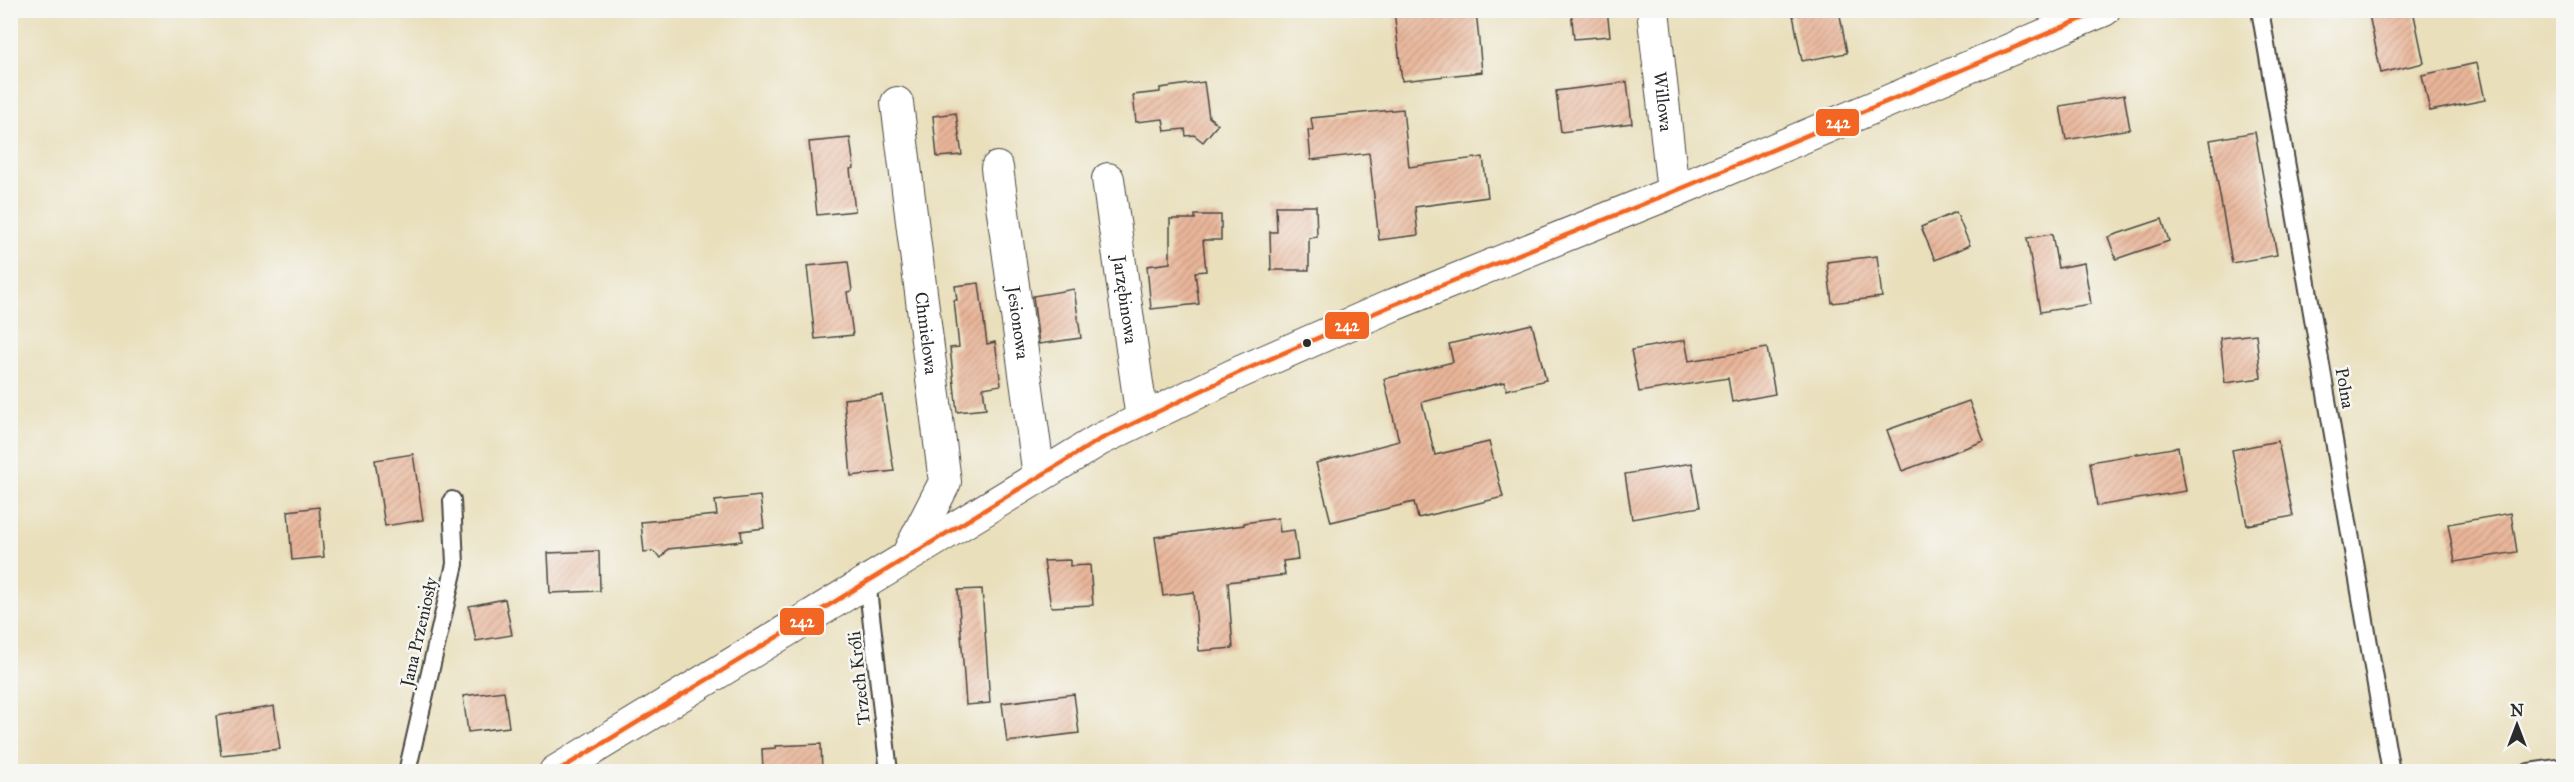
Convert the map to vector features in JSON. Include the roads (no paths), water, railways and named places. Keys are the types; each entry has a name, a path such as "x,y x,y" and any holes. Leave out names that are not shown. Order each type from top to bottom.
{"street":[{"name":"Willowa","path":"1653,10 1673,192"},
{"path":"555,771 1099,440 1238,372 1393,305 1673,192 2104,10"},
{"name":"Chmielowa","path":"897,103 945,482 907,557"},
{"name":"Jesionowa","path":"997,168 1039,476"},
{"name":"Jarzębinowa","path":"1108,179 1142,419"}],"lane":[{"name":"Polna","path":"2260,10 2391,771"},
{"name":"Jana Przeniosły","path":"407,771 455,564 452,500"},
{"name":"Trzech Króli","path":"867,581 889,771"},
{"path":"2529,771 2564,767"}]}
